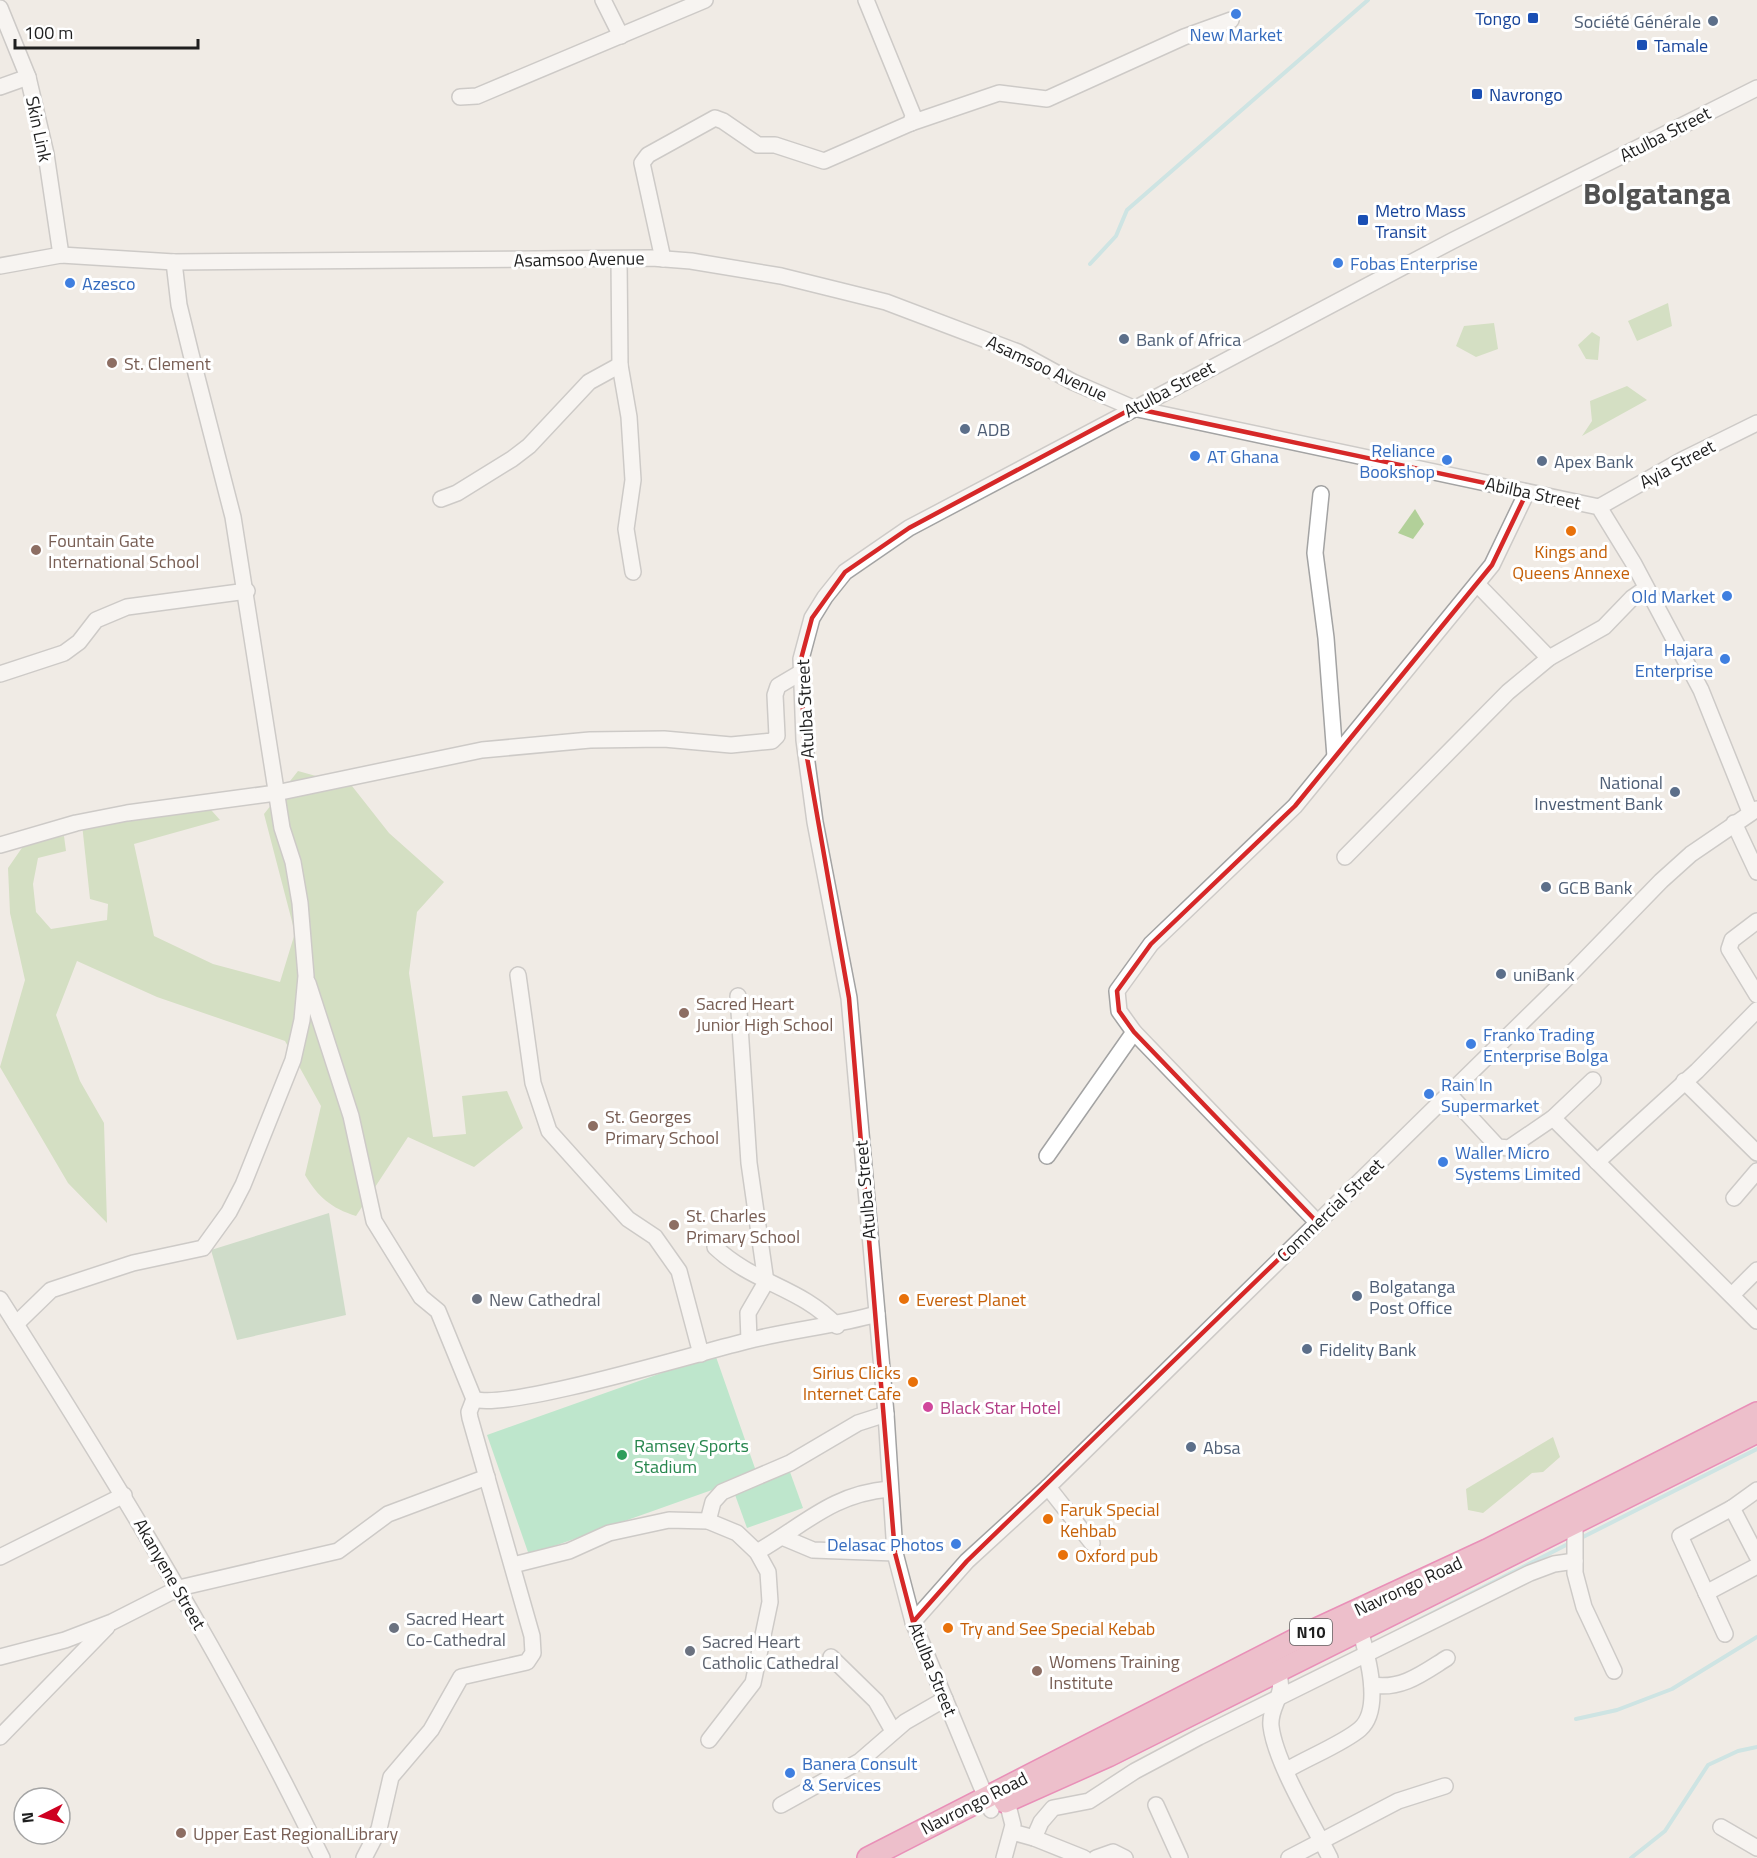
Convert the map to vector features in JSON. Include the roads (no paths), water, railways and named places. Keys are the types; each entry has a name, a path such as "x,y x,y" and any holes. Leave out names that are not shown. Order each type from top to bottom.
{"highway":[{"name":"Navrongo Road","path":"898,1858 996,1799 1310,1632 1487,1550 1757,1413"},
{"name":"Navrongo Road","path":"868,1858 996,1799 1108,1756 1278,1672 1364,1644 1575,1522 1757,1431"}],"street":[{"path":"603,0 621,36"},
{"path":"460,97 477,96 705,0"},
{"path":"866,0 913,115 911,123"},
{"name":"Skin Link","path":"0,8 28,77 46,154 61,255"},
{"path":"663,259 642,169 644,157 718,118 755,144 775,146 821,161 911,123 999,93 1047,99 1184,37 1231,20"},
{"path":"0,87 28,77"},
{"name":"Atulba Street","path":"1012,1832 945,1699 913,1622 895,1553 886,1414 849,998 815,822 804,740 800,673 803,644 810,624 825,597 845,572 909,528 1452,241 1757,88"},
{"name":"Asamsoo Avenue","path":"0,267 61,255 174,262 663,259 781,276 886,302 1018,352 1073,382 1133,408"},
{"path":"619,259 620,365 629,417 633,480 627,529 633,572"},
{"path":"174,262 179,304 233,517 247,591 276,794 282,828 293,862 306,976 351,1116 374,1221 421,1297 438,1311 474,1398 469,1412 470,1418 532,1636 533,1653 527,1662 461,1677 431,1730 391,1777 386,1787 379,1829 364,1858"},
{"path":"441,499 457,493 512,459 529,446 589,382 620,365"},
{"name":"Abilba Street","path":"1133,408 1599,507 1634,564 1701,690 1753,810"},
{"name":"Ayia Street","path":"1599,507 1682,460 1757,423"},
{"path":"1317,1222 1134,1032 1119,1011 1117,990 1151,944 1295,806 1492,565 1527,492"},
{"path":"1321,494 1315,553 1326,638 1335,757"},
{"path":"1477,584 1549,658"},
{"path":"1345,857 1508,692 1549,658 1604,627 1632,598 1646,589"},
{"path":"0,675 64,653 79,642 96,620 110,612 128,607 247,591"},
{"path":"0,845 76,823 116,815 276,794 482,750 590,740 664,739 731,745 772,741 777,736 775,695 778,687 800,673"},
{"name":"Commercial Street","path":"913,1622 967,1561 1048,1487 1449,1094 1661,881 1690,854 1753,810"},
{"path":"1734,823 1757,873"},
{"path":"1757,921 1732,940 1729,949 1757,995"},
{"path":"518,975 533,1083 549,1131 627,1219 655,1237 679,1271 701,1354"},
{"path":"16,1323 51,1290 133,1263 203,1248 229,1212 243,1185 293,1060 302,1020 306,976"},
{"path":"738,996 749,1163 766,1282 748,1313 749,1340"},
{"path":"1597,1162 1757,1010"},
{"path":"1047,1156 1134,1032"},
{"path":"1449,1094 1498,1147 1509,1149 1553,1118 1593,1080"},
{"path":"1684,1081 1757,1153"},
{"path":"1553,1118 1757,1321"},
{"path":"1734,1198 1757,1172"},
{"path":"715,1247 730,1262 766,1282 802,1296 821,1308 837,1326"},
{"path":"1732,1295 1757,1270"},
{"name":"Akanyene Street","path":"0,1299 124,1495 179,1588 270,1750 322,1858"},
{"path":"474,1398 482,1401 528,1395 701,1354 749,1340 837,1326 877,1314"},
{"path":"708,1521 713,1502 722,1492 790,1463 858,1423 886,1414"},
{"path":"0,1657 65,1640 112,1622 179,1588 338,1551 388,1514 487,1477"},
{"path":"1048,1487 1092,1543"},
{"path":"757,1552 782,1537 803,1520 837,1502 866,1491 890,1489"},
{"path":"1725,1634 1680,1536 1732,1508 1757,1490"},
{"path":"0,1557 124,1495"},
{"path":"1732,1508 1757,1556"},
{"path":"513,1564 569,1551 609,1533 669,1520 708,1521 737,1533 757,1552 768,1572 770,1602 753,1683 709,1740"},
{"path":"1575,1522 1575,1562 1584,1607 1614,1671"},
{"path":"782,1537 813,1550 895,1553"},
{"path":"1034,1838 1041,1822 1053,1808 1089,1801 1135,1771 1280,1697 1364,1644 1530,1573 1554,1564 1575,1562"},
{"path":"1706,1593 1757,1566"},
{"path":"0,1737 112,1622"},
{"path":"1287,1770 1361,1728 1369,1716 1372,1685 1364,1644"},
{"path":"831,1657 876,1701 893,1731"},
{"path":"1372,1685 1387,1688 1400,1684 1448,1658"},
{"path":"1278,1672 1282,1686 1271,1725 1287,1770 1330,1858"},
{"path":"781,1805 860,1761 893,1731 945,1699"},
{"path":"1289,1858 1398,1801 1445,1786"},
{"path":"1156,1805 1180,1858"},
{"path":"1721,1827 1757,1848"},
{"path":"1004,1858 1012,1832 1034,1838 1084,1858"},
{"path":"1096,1858 1113,1852 1125,1858"}],"waterway":[{"path":"1090,264 1116,236 1127,210 1368,0"},
{"path":"1579,1539 1757,1449"},
{"path":"1405,1627 1570,1543"},
{"path":"1576,1719 1617,1710 1672,1689 1757,1637"},
{"path":"1631,1858 1665,1831 1708,1765 1738,1751 1757,1747"}],"place":[{"name":"New Market","path":"1236,14"},
{"name":"Tongo","path":"1533,18"},
{"name":"Société Générale","path":"1713,21"},
{"name":"Tamale","path":"1642,45"},
{"name":"Navrongo","path":"1477,94"},
{"name":"Metro Mass Transit","path":"1363,220"},
{"name":"Fobas Enterprise","path":"1338,263"},
{"name":"Azesco","path":"70,283"},
{"name":"Bank of Africa","path":"1124,339"},
{"name":"St. Clement","path":"112,363"},
{"name":"ADB","path":"965,429"},
{"name":"AT Ghana","path":"1195,456"},
{"name":"Reliance Bookshop","path":"1447,460"},
{"name":"Apex Bank","path":"1542,461"},
{"name":"Kings and Queens Annexe","path":"1571,531"},
{"name":"Fountain Gate International School","path":"36,550"},
{"name":"Old Market","path":"1727,596"},
{"name":"Hajara Enterprise","path":"1725,659"},
{"name":"National Investment Bank","path":"1675,792"},
{"name":"GCB Bank","path":"1546,887"},
{"name":"uniBank","path":"1501,974"},
{"name":"Sacred Heart Junior High School","path":"684,1013"},
{"name":"Franko Trading Enterprise Bolga","path":"1471,1044"},
{"name":"Rain In Supermarket","path":"1429,1094"},
{"name":"St. Georges Primary School","path":"593,1126"},
{"name":"Waller Micro Systems Limited","path":"1443,1162"},
{"name":"St. Charles Primary School","path":"674,1225"},
{"name":"Bolgatanga Post Office","path":"1357,1296"},
{"name":"New Cathedral","path":"477,1299"},
{"name":"Everest Planet","path":"904,1299"},
{"name":"Fidelity Bank","path":"1307,1349"},
{"name":"Sirius Clicks Internet Cafe","path":"913,1382"},
{"name":"Black Star Hotel","path":"928,1407"},
{"name":"Absa","path":"1191,1447"},
{"name":"Ramsey Sports Stadium","path":"622,1455"},
{"name":"Faruk Special Kehbab","path":"1048,1519"},
{"name":"Delasac Photos","path":"956,1544"},
{"name":"Oxford pub","path":"1063,1555"},
{"name":"Sacred Heart Co-Cathedral","path":"394,1628"},
{"name":"Try and See Special Kebab","path":"948,1628"},
{"name":"Sacred Heart Catholic Cathedral","path":"690,1651"},
{"name":"Womens Training Institute","path":"1037,1671"},
{"name":"Banera Consult & Services","path":"790,1773"},
{"name":"Upper East RegionalLibrary","path":"181,1833"}],"district":[{"name":"Bolgatanga","path":"1657,193"}]}
